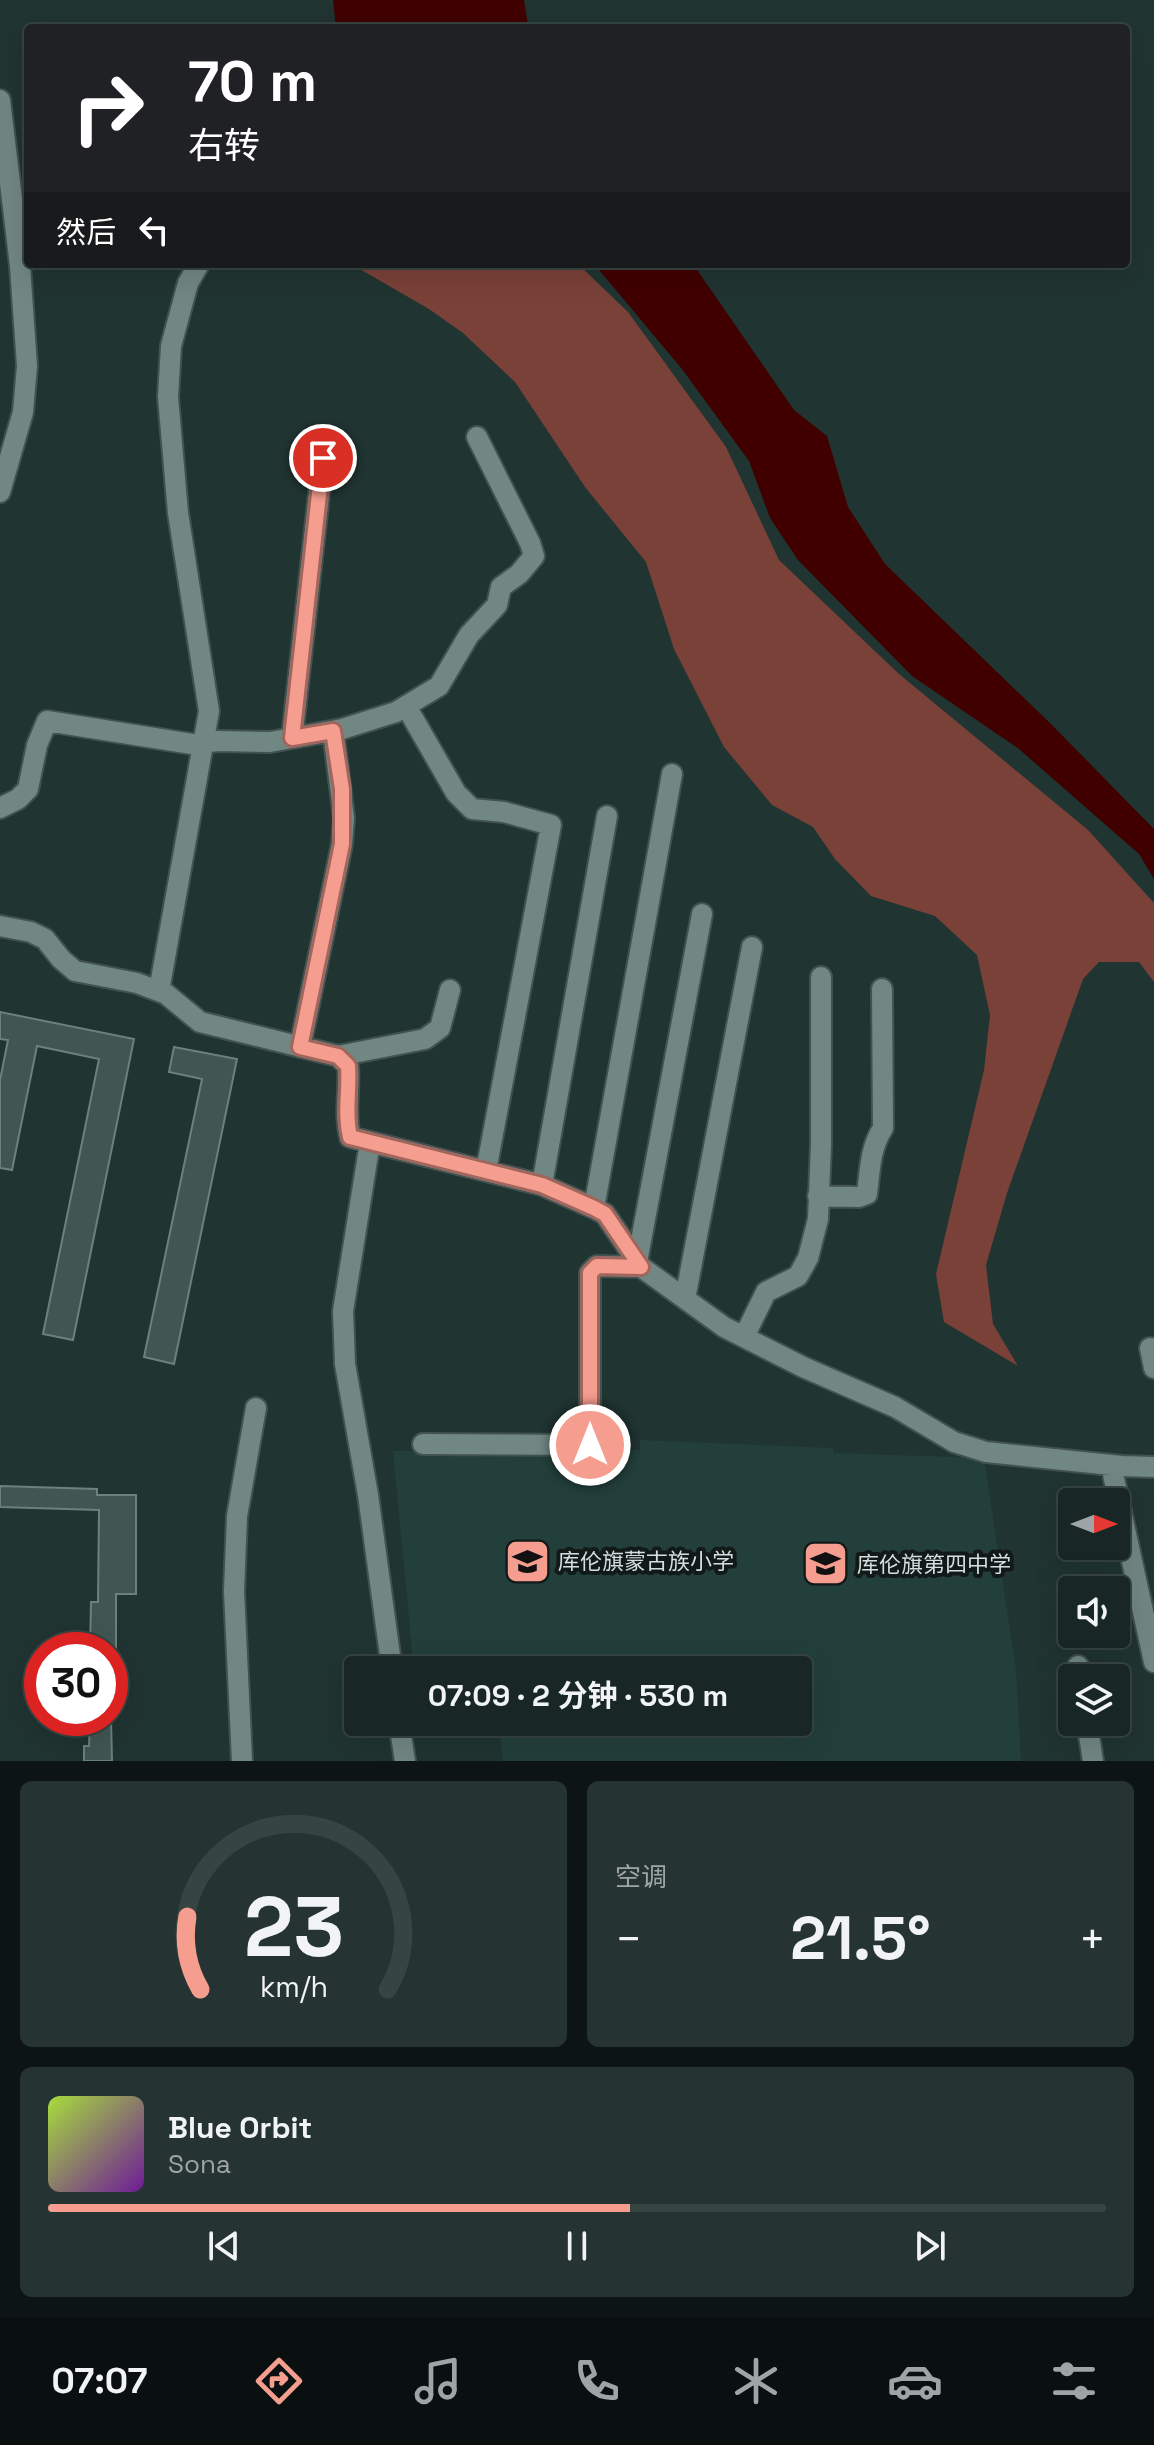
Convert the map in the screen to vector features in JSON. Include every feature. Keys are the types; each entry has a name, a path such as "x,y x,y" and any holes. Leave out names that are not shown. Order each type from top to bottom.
{"street":[{"path":"0,100 20,266 27,366 23,412 0,492"},
{"path":"159,991 209,711 178,513 168,397 171,346 188,283 197,268"},
{"path":"0,808 18,799 28,789 37,745 47,721 192,744 270,742 333,731 396,712 439,686 469,635 497,605 501,587 519,574 534,556 477,437"},
{"path":"292,738 323,458"},
{"path":"406,706 456,793 472,809 504,812 551,825 486,1171"},
{"path":"300,1047 342,844 342,789 333,731"},
{"path":"594,1208 672,774"},
{"path":"542,1185 607,816"},
{"path":"639,1265 702,914"},
{"path":"0,926 31,932 45,939 75,971 137,983 166,994 200,1022 338,1056 425,1039 440,1028 450,990"},
{"path":"685,1299 752,947"},
{"path":"744,1337 766,1292 798,1276 808,1258 818,1219 821,977"},
{"path":"818,1196 859,1197 867,1194 871,1156 875,1140 883,1128 882,989"},
{"path":"338,1056 348,1066 350,1084 346,1121 350,1137 542,1185 594,1208 605,1214 639,1265 724,1327 803,1367 895,1407 954,1442 986,1452 1154,1467"},
{"path":"370,1142 343,1311 345,1364 368,1495 390,1656"},
{"path":"423,1444 590,1445 590,1273 597,1266 639,1265"},
{"path":"242,1761 234,1591 237,1516 256,1408"},
{"path":"1111,1465 1154,1662"},
{"path":"401,1736 405,1761"},
{"path":"1089,1736 1093,1761"}],"shaded area":[{"path":"333,0 524,0 528,24 336,24"},
{"path":"358,268 582,268 628,312 726,447 779,560 899,674 1088,830 1154,903 1154,982 1139,962 1099,962 1083,979 1007,1193 986,1265 993,1324 1018,1366 944,1322 936,1274 984,1070 990,1015 977,955 935,916 871,896 835,859 813,827 772,805 724,747 674,649 646,562 585,487 515,382 463,333 429,309"},
{"path":"597,268 696,268 794,410 827,436 848,507 885,564 1050,723 1154,829 1154,879 1139,854 1019,749 912,676 798,560 770,518 749,461 682,369"},
{"name":"库伦旗第四中学","path":"640,1440 833,1448 834,1453 984,1458 1016,1670 1021,1761 503,1761 500,1736 812,1736 812,1656 413,1656 393,1451 640,1450"}],"building":[{"path":"0,1012 134,1039 73,1340 43,1334 99,1059 37,1046 12,1170 0,1168 0,1080 8,1040 0,1039"},
{"path":"174,1047 237,1059 174,1364 144,1357 202,1079 169,1072"},
{"path":"0,1486 97,1489 97,1495 136,1495 136,1594 116,1594 116,1632 90,1632 91,1602 98,1602 99,1510 0,1507"},
{"path":"89,1736 111,1736 112,1761 84,1761 84,1746 89,1746"}],"place":[{"name":"库伦旗蒙古族小学","path":"527,1561"},
{"name":"库伦旗第四中学","path":"826,1564"}],"route":[{"path":"323,458 292,738 333,731 344,818 342,844 300,1047 338,1056 348,1066 350,1084 346,1121 350,1137 542,1185 605,1214 641,1267 597,1266 590,1273 590,1445"}]}
